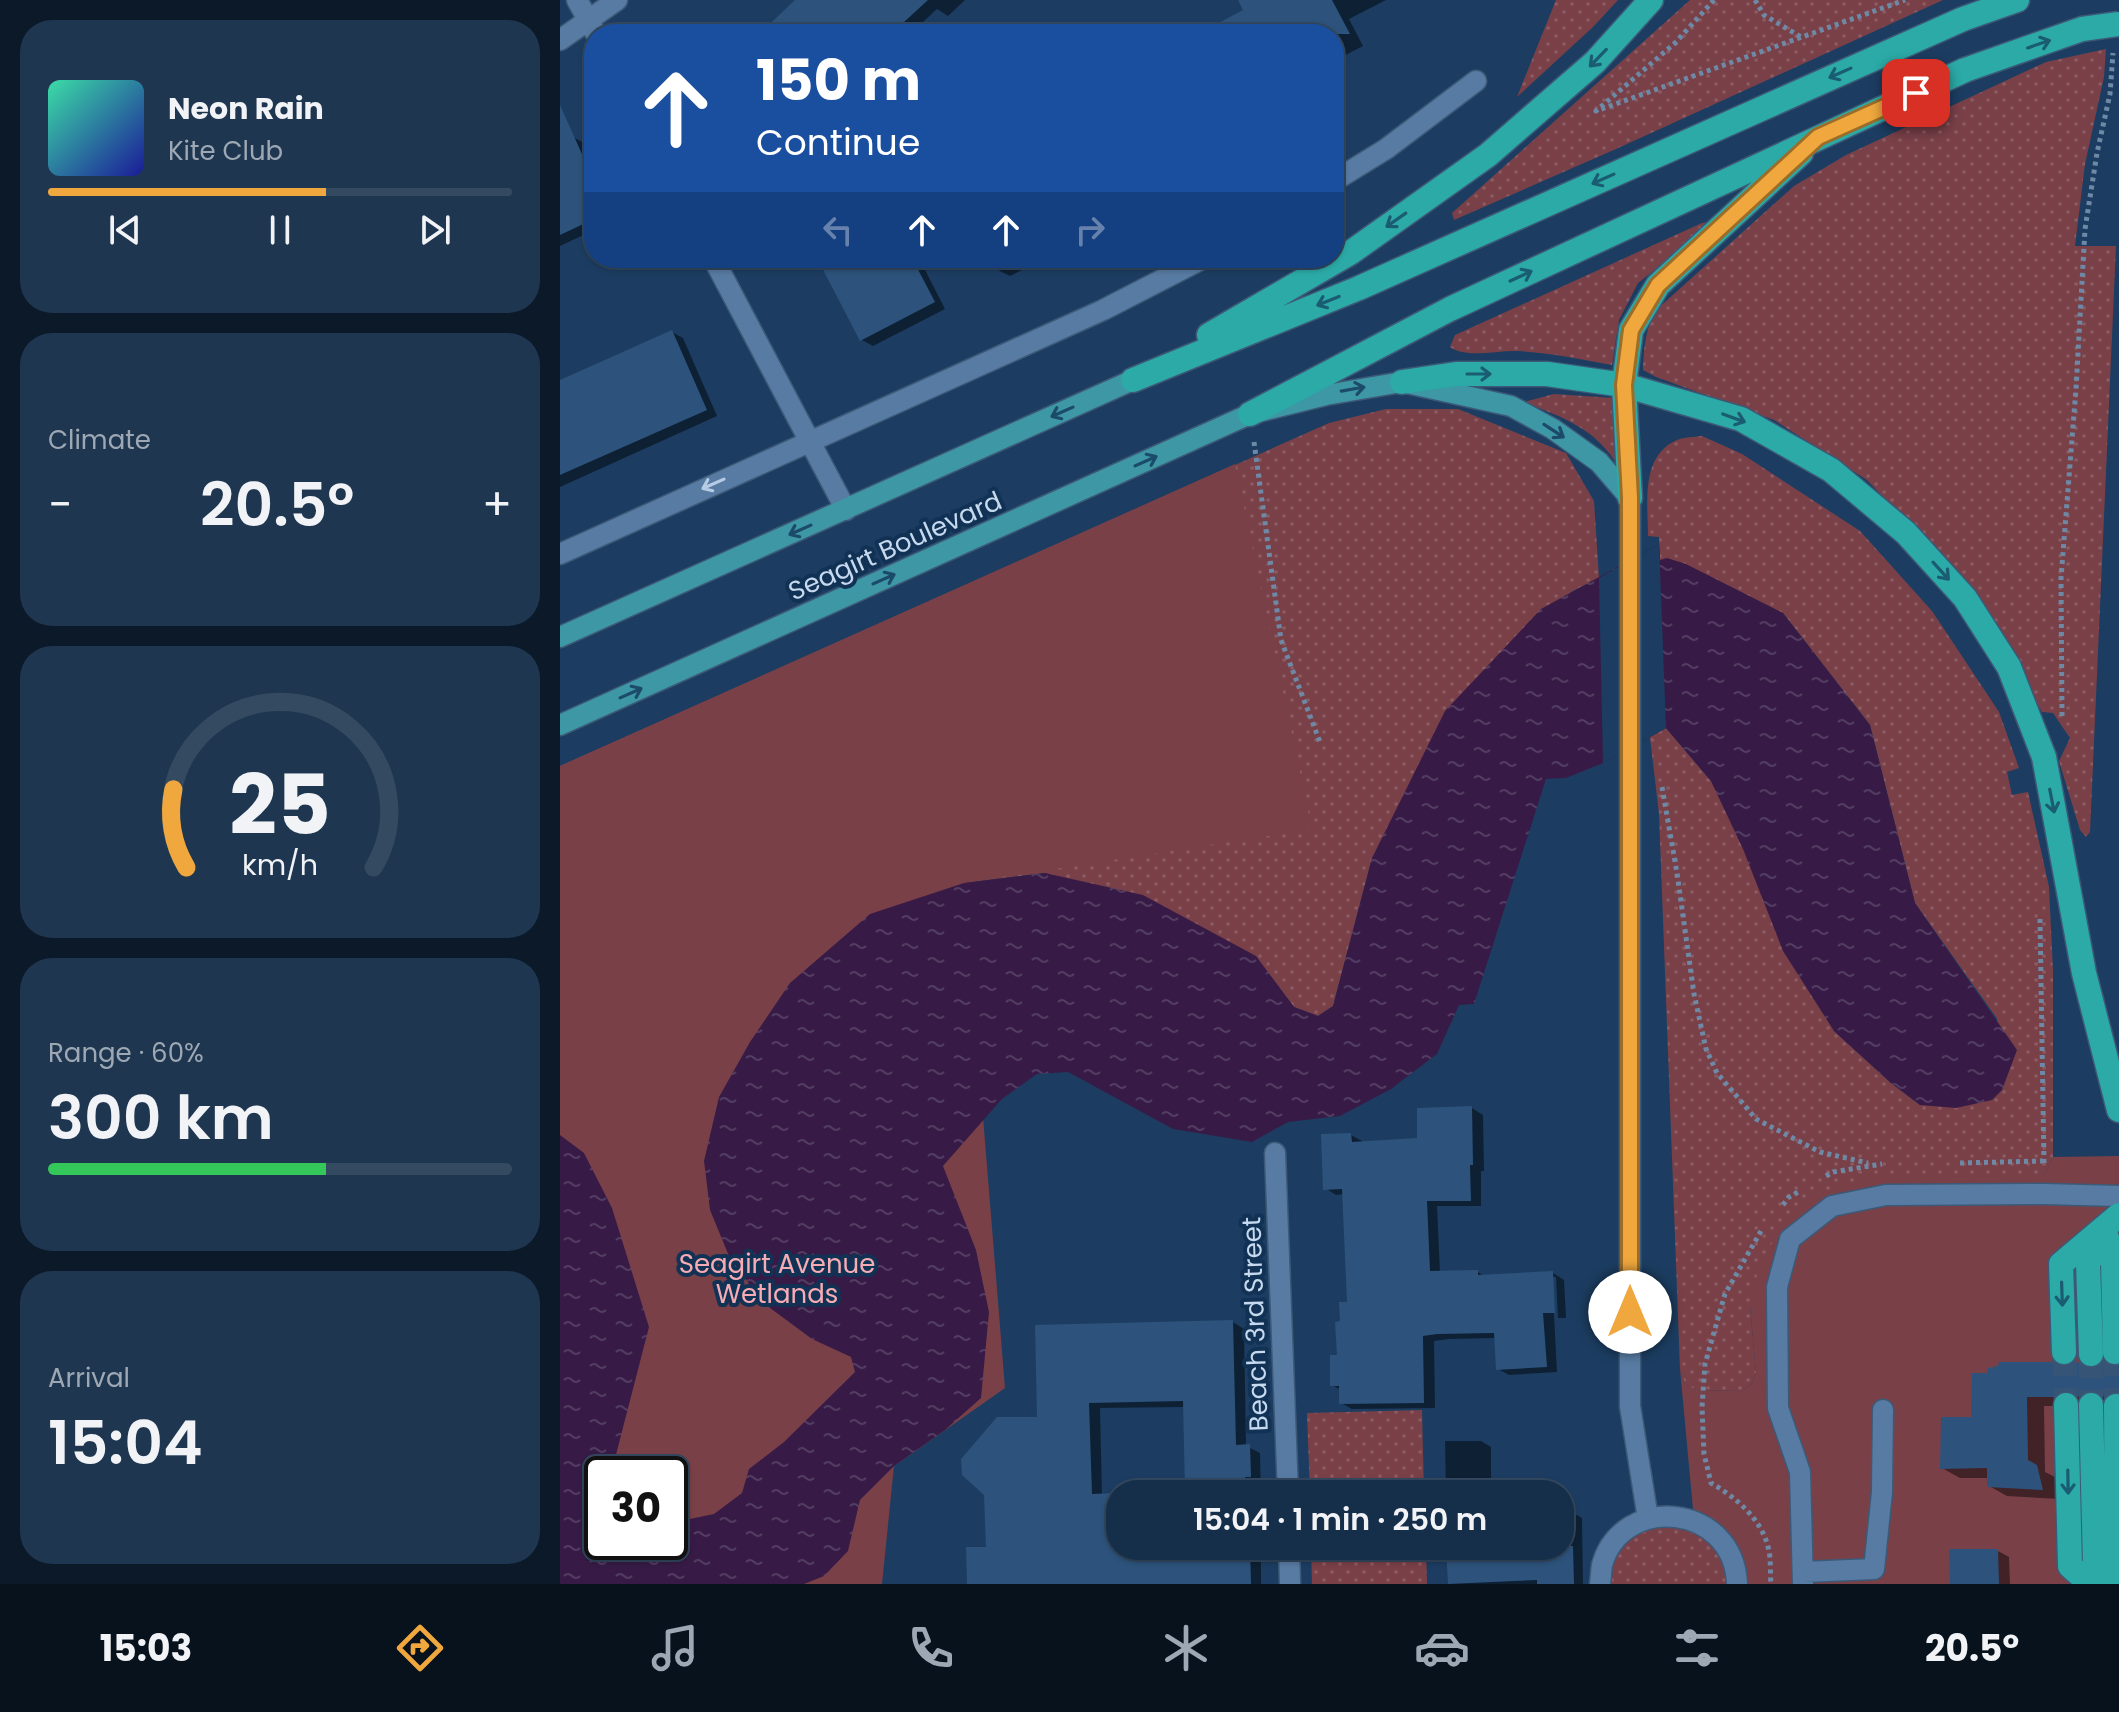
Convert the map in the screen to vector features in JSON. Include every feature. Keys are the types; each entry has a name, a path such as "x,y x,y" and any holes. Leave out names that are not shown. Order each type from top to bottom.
{"highway":[{"path":"1344,257 1488,155 1595,62 1651,0"},
{"path":"1133,380 1359,288 1963,19 2017,0"},
{"path":"1250,414 1450,309 1965,70 2082,29 2116,36"},
{"path":"1630,498 1624,385 1631,330 1658,285 1818,137"},
{"path":"1133,380 1324,268"},
{"path":"1402,382 1456,374 1547,374 1624,385 1741,419 1831,470 1906,533 1965,598 2009,667 2044,757 2084,973 2119,1110"},
{"path":"2064,1352 2061,1264 2119,1215"},
{"path":"2119,1223 2088,1262 2103,1353 2113,1261 2119,1248"},
{"path":"2066,1405 2070,1566 2090,1584"},
{"path":"2109,1584 2095,1565 2104,1406 2119,1570"}],"main road":[{"name":"Seagirt Boulevard","path":"560,637 1133,380"},
{"name":"Seagirt Boulevard","path":"560,725 1250,414 1310,398 1402,382"},
{"path":"1402,382 1511,406 1553,429 1599,462 1630,498"}],"street":[{"path":"577,0 590,24"},
{"path":"596,24 617,0"},
{"path":"560,40 584,31"},
{"path":"1344,175 1386,149 1476,81"},
{"path":"718,268 846,510"},
{"path":"560,554 1103,310 1185,268"},
{"path":"1630,498 1630,1406 1648,1519"},
{"name":"Beach 3rd Street","path":"1275,1153 1287,1480"},
{"path":"1883,1410 1882,1492 1874,1569 1803,1578 1800,1472 1778,1408 1777,1287 1790,1239 1832,1206 1886,1195 2119,1196"},
{"path":"1600,1584 1602,1564 1628,1528 1648,1519 1671,1516 1694,1520 1714,1533 1729,1550 1737,1584"},
{"path":"1289,1560 1290,1584"}],"path":[{"path":"1714,0 1675,43 1596,111 1905,0"},
{"path":"1755,0 1764,15 1801,37"},
{"path":"2062,726 2061,578 2085,229 2110,94 2116,36"},
{"path":"1250,414 1281,640 1320,742"},
{"path":"1661,782 1694,994 1706,1049 1717,1073 1756,1119 1820,1152 1873,1164"},
{"path":"2040,918 2044,1194"}],"green space":[{"path":"1556,0 1618,0 1517,97"},
{"path":"1690,0 1943,0 1454,220 1452,213"},
{"path":"2106,49 2104,77 2085,164 2075,246 2116,246 2090,832 2086,837 2080,830 2059,761 2070,738 2053,713 2042,712 1965,583 1867,480 1774,420 1643,370 1646,340 1655,311 1794,186 1846,155 2046,62"},
{"path":"1709,222 1706,229 1638,283 1619,320 1612,365 1518,351 1465,353 1450,347 1455,335"},
{"path":"1554,394 1613,398 1624,474 1604,447 1584,430 1524,402"},
{"path":"1386,409 1458,409 1566,453 1594,501 1599,578 1571,592 1372,858 1333,1006 1318,1016 1294,1007 1255,956 1045,873 964,883 560,766 1329,423"},
{"path":"1702,436 1742,454 1860,531 1932,611 1999,712 2019,768 2007,772 2012,795 2028,792 2049,887 2053,971 2053,1157 2046,1172 1750,1306 1756,1373 1751,1385 1741,1391 1696,1390 1685,1384 1680,1369 1659,814 1650,737 1666,728 1711,781 1834,1031 1891,1083 1920,1105 1998,1020 1915,903 1870,725 1783,613 1660,560 1659,537 1648,536 1647,495 1652,469 1665,447 1680,439"},
{"name":"Seagirt Avenue Wetlands","path":"1235,464 1312,829 964,883 1005,1388 894,1466 882,1584 560,1584 560,766"},
{"path":"2119,1156 2119,1584 1737,1584 1736,1572 1694,1520 1680,1369 1685,1384 1696,1390 1741,1391 1751,1385 1756,1373 1750,1306 1757,1275 1780,1226 1815,1196 1866,1178 2034,1176 2046,1172 2053,1157"},
{"path":"1422,1410 1424,1480 1309,1480 1307,1413"},
{"path":"1648,1519 1714,1533 1737,1584 1600,1584 1602,1564"},
{"path":"1311,1560 1426,1560 1427,1584 1312,1584"}],"water":[{"path":"1659,544 1660,560 1667,558 1686,564 1783,613 1870,725 1915,903 2017,1050 2002,1090 1992,1100 1956,1108 1920,1105 1834,1031 1783,951 1743,849 1711,781 1666,728 1603,763 1566,778 1546,779 1474,1004 1459,1005 1437,1054 1391,1089 1340,1116 1288,1122 1252,1142 1173,1129 1068,1072 1037,1074 1002,1099 943,1166 976,1250 989,1312 981,1398 945,1430 894,1466 860,1500 848,1551 824,1576 804,1584 560,1584 560,1135 584,1153 612,1208 649,1327 616,1456 584,1456 584,1560 688,1560 688,1519 714,1514 742,1493 749,1469 784,1442 855,1372 851,1357 812,1339 762,1302 729,1256 710,1210 704,1161 719,1097 750,1042 790,983 870,914 964,883 1045,873 1143,895 1256,956 1294,1007 1318,1016 1333,1006 1372,858 1445,711 1541,609"}],"pier":[{"path":"1659,544 1666,728 1603,763 1599,578"}],"building":[{"path":"795,0 928,0 902,24 770,24"},
{"path":"1238,0 1332,0 1350,34 1344,34 1344,24 1217,24 1243,10"},
{"path":"560,105 584,159 584,224 560,235"},
{"path":"822,268 917,268 935,302 860,341"},
{"path":"672,330 707,410 560,475 560,380"},
{"path":"1472,1106 1471,1201 1427,1201 1430,1271 1478,1270 1478,1275 1553,1271 1555,1313 1543,1313 1547,1367 1496,1370 1494,1333 1423,1336 1424,1403 1339,1404 1339,1386 1330,1386 1330,1355 1337,1355 1335,1322 1340,1321 1339,1302 1347,1302 1342,1189 1323,1190 1321,1134 1351,1133 1352,1142 1417,1138 1417,1108"},
{"path":"1233,1320 1236,1445 1250,1444 1251,1477 1245,1477 1245,1480 1185,1480 1183,1401 1089,1403 1092,1494 1106,1493 1106,1560 1250,1560 1251,1584 967,1584 966,1547 986,1547 984,1495 962,1475 961,1459 997,1417 1037,1417 1035,1325"},
{"path":"1999,1362 2053,1362 2064,1367 2078,1362 2091,1369 2103,1362 2119,1366 2119,1392 2109,1393 2105,1397 2091,1390 2078,1397 2066,1390 2054,1397 2027,1397 2028,1460 2037,1465 2043,1490 1987,1487 1987,1468 1940,1469 1941,1417 1971,1417 1972,1373 1987,1373 1988,1368 1998,1366"},
{"path":"1949,1549 1998,1549 1999,1584 1950,1584"},
{"path":"1447,1560 1573,1560 1574,1584 1537,1584 1537,1580 1448,1584"}],"tunnel":[{"path":"2064,1352 2066,1405"},
{"path":"2115,1352 2116,1406"},
{"path":"2091,1354 2091,1405"}],"route":[{"path":"1630,1312 1630,498 1624,385 1631,330 1658,285 1818,137 1916,93"}]}
